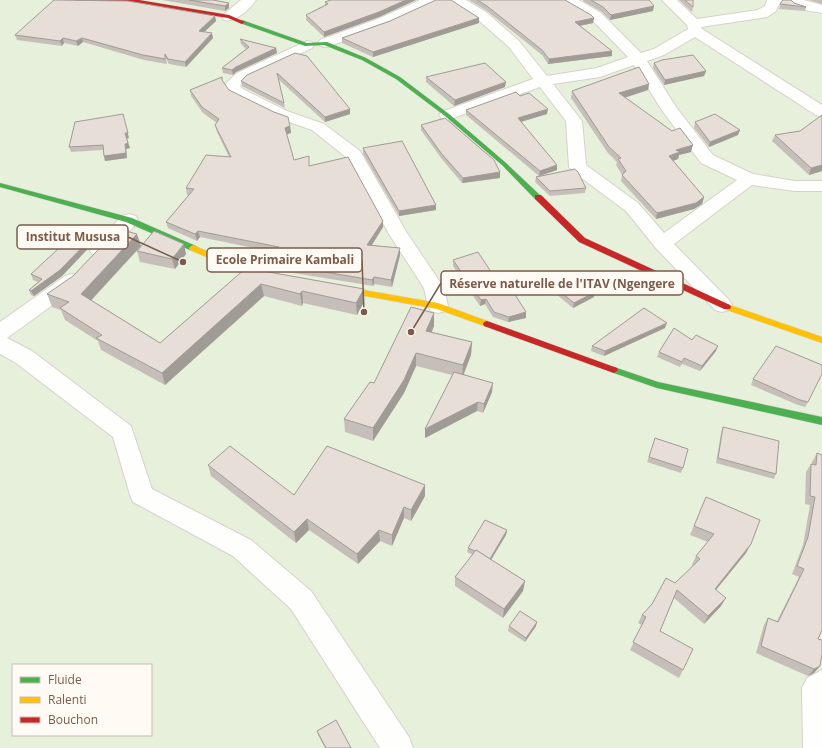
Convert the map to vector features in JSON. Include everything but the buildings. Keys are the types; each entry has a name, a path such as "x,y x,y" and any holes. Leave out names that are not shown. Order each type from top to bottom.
{"street":[{"path":"76,0 129,0 229,17 307,45"},
{"path":"229,17 249,0"},
{"path":"431,0 385,21 324,43 307,45 242,76 232,85 237,92 281,114 318,127 354,155 398,234 434,288 438,306"},
{"path":"456,0 482,15 514,44 574,121 578,168 632,207 662,243 722,305"},
{"path":"569,0 596,16 638,59 668,109 707,159 749,179 795,186 822,186"},
{"path":"669,0 695,28 822,112"},
{"path":"447,115 542,81 600,72 660,52 695,28 762,14 771,8 773,1 780,0"},
{"path":"793,0 804,5 822,9"},
{"path":"324,43 364,59 398,78 447,115 504,164 582,240 722,305 822,340"},
{"path":"662,243 749,179"},
{"path":"0,185 129,220 253,274 284,280"},
{"path":"0,333 70,282 129,220"},
{"path":"322,286 438,306 657,386 821,420"},
{"path":"0,344 24,357 122,432 142,495 242,548 301,600 398,748"},
{"path":"818,748 817,688 822,684"}],"green space":[{"path":"0,0 822,0 822,748 0,748"}],"traffic: fast":[{"path":"242,22 307,45 325,43 364,59 398,78 447,115 504,164 538,197"},
{"path":"0,185 129,220 193,248"},
{"path":"614,370 657,385 822,421"}],"traffic: slow":[{"path":"193,248 253,274 273,278"},
{"path":"335,288 438,306 487,324"},
{"path":"727,307 822,340"}],"traffic: jam":[{"path":"76,0 129,0 229,17 242,22"},
{"path":"538,197 582,240 727,307"},
{"path":"487,324 614,370"}],"place":[{"name":"Institut Mususa","path":"183,262"},
{"name":"Ecole Primaire Kambali","path":"364,312"},
{"name":"Réserve naturelle de l'ITAV (Ngengere","path":"411,332"}]}
